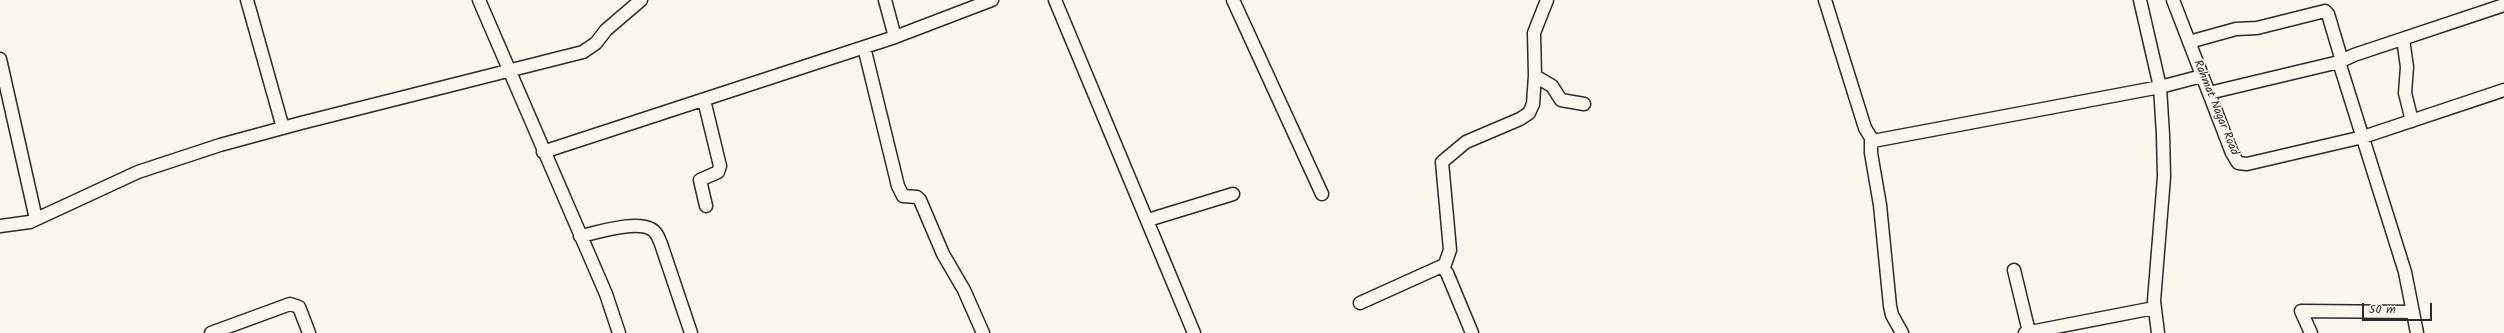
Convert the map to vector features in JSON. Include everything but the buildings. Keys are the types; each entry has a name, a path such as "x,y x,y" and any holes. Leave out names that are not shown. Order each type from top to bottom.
{"street":[{"path":"247,0 283,128"},
{"path":"479,0 543,152 606,294 619,333"},
{"path":"0,226 16,225 36,219 160,164 283,128 509,72 583,52 596,43 606,30 641,0"},
{"path":"885,0 895,37"},
{"path":"543,152 895,37 992,0"},
{"path":"1055,0 1194,333"},
{"path":"1233,0 1322,194"},
{"path":"1472,333 1444,267 1450,250 1442,162 1466,142 1526,116 1532,108 1535,76 1534,34 1547,0"},
{"path":"1825,0 1865,128 1871,140 1871,153 1880,205 1890,306 1892,315 1902,333"},
{"path":"2140,0 2160,87 2164,177 2154,308 2158,333"},
{"name":"Rahmat Nagar Road","path":"2173,0 2232,154 2238,163 2247,164 2363,137"},
{"path":"2208,93 2341,62 2403,39 2504,5"},
{"path":"2189,42 2236,29 2257,28 2325,11 2328,14 2363,137 2405,272 2417,333"},
{"path":"2403,39 2408,67 2405,93 2412,121"},
{"path":"864,47 898,186 903,196 918,198 943,254 964,290 983,333"},
{"path":"0,59 36,219"},
{"path":"1535,76 1547,81 1561,100 1584,104"},
{"path":"1871,140 1876,141 2160,87 2202,76"},
{"path":"2363,137 2504,90"},
{"path":"704,100 720,166 718,172 700,180 706,206"},
{"path":"1148,220 1233,194"},
{"path":"580,236 625,227 641,226 651,229 658,235 692,333"},
{"path":"1360,303 1440,266 1444,267"},
{"path":"2014,270 2027,332 2055,329 2154,308"},
{"path":"211,333 290,304 299,307 309,333"},
{"path":"2311,333 2301,311 2412,312"}]}
